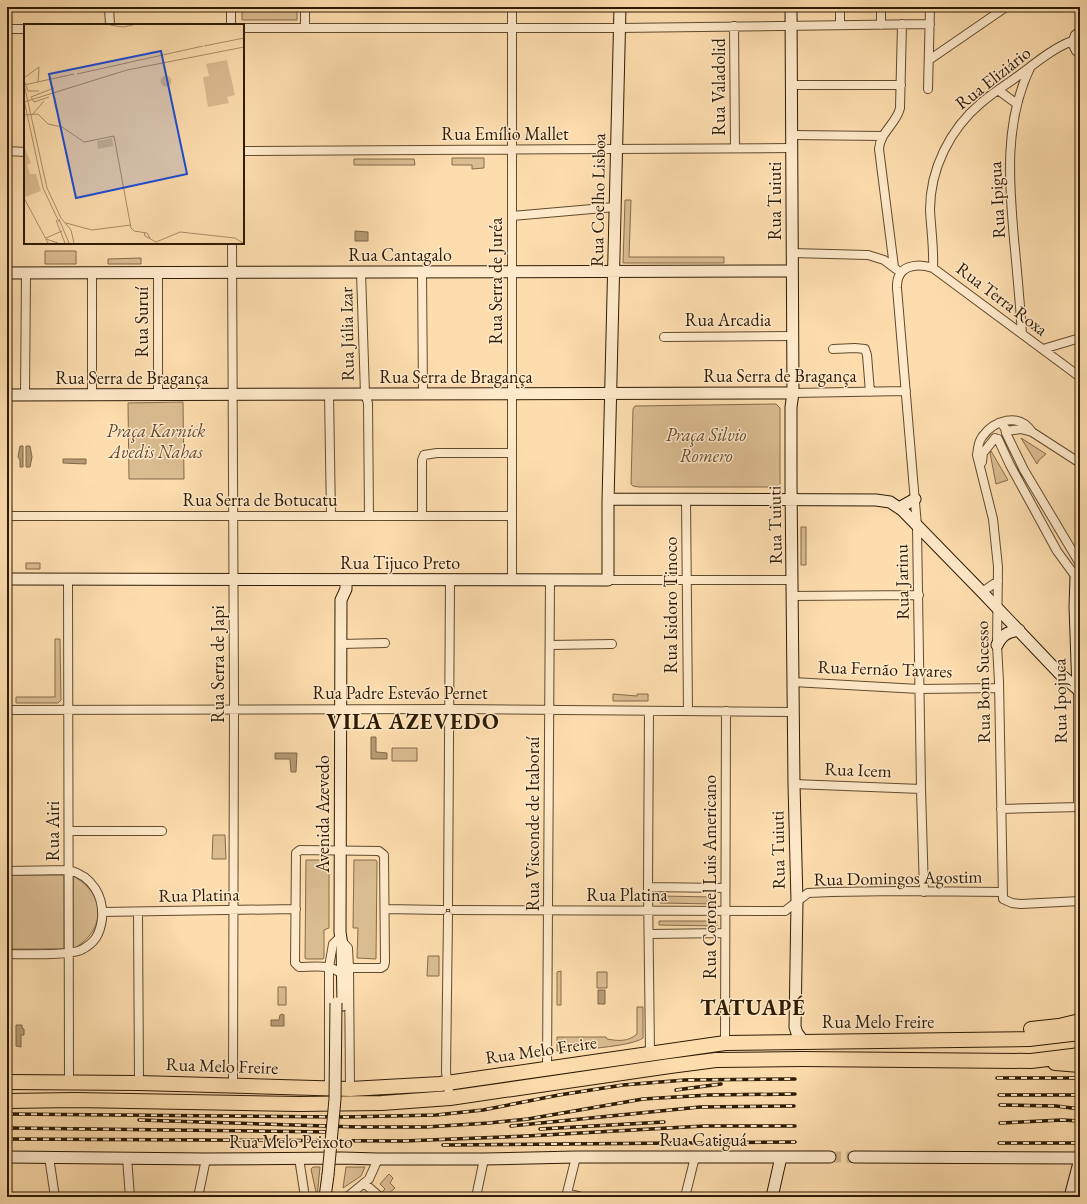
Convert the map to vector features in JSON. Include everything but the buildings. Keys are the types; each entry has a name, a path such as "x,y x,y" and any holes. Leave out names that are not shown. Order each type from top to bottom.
{"highway":[{"path":"993,1040 1002,1033 1059,1026 1080,1021"},
{"name":"Rua Melo Freire","path":"7,1082 139,1083 350,1089 447,1083 725,1043 1029,1039 1080,1033"},
{"name":"Rua Melo Freire","path":"7,1101 76,1100 299,1104 382,1103 450,1098 716,1060 810,1059 1031,1061 1080,1054"},
{"path":"1031,1061 1080,1065"},
{"path":"76,1100 88,1096 225,1098 230,1094 233,1085"}],"street":[{"path":"109,7 110,24"},
{"path":"231,7 231,24"},
{"path":"305,7 305,28"},
{"name":"Rua Serra de Juréa","path":"512,7 512,580"},
{"name":"Rua Coelho Lisboa","path":"610,393 620,7"},
{"name":"Rua Tuiuti","path":"791,7 793,393 791,415 792,596 797,902 795,1027 797,1033 803,1041"},
{"path":"840,7 840,25"},
{"path":"881,7 881,24"},
{"path":"928,89 930,7"},
{"path":"929,60 1006,7"},
{"path":"894,267 879,148 883,136 900,111 902,24"},
{"path":"244,28 619,28 930,24"},
{"name":"Rua Valadolid","path":"734,26 735,148"},
{"path":"7,29 24,29"},
{"path":"1080,31 1075,34 1072,41 1073,48 1080,54"},
{"name":"Rua Eliziário","path":"933,268 930,209 931,195 937,166 948,142 963,120 982,102 1054,51 1072,41"},
{"name":"Rua Ipigua","path":"1022,334 1010,180 1010,147 1017,104 1021,89 1030,68"},
{"path":"792,85 901,85"},
{"path":"998,90 1017,104"},
{"path":"792,135 883,136"},
{"name":"Rua Emílio Mallet","path":"244,151 792,148"},
{"path":"7,151 24,152"},
{"path":"512,216 615,207"},
{"name":"Rua Serra de Japi","path":"232,244 234,710 233,1085"},
{"path":"792,253 868,255 880,258 901,273"},
{"name":"Rua Terra Roxa","path":"901,273 907,268 918,264 933,268 1080,377"},
{"name":"Rua Cantagalo","path":"7,273 792,271"},
{"path":"92,272 92,395"},
{"name":"Rua Júlia Izar","path":"361,272 364,394 368,403 369,516"},
{"path":"422,272 423,394"},
{"path":"25,395 26,273"},
{"name":"Rua Suruí","path":"158,273 158,395"},
{"name":"Rua Jarinu","path":"901,273 897,281 897,288 917,526 924,892"},
{"name":"Rua Arcadia","path":"664,337 792,336"},
{"path":"1043,349 1080,338"},
{"path":"833,349 865,349 867,355 870,392"},
{"name":"Rua Serra de Bragança","path":"7,395 793,393 906,391"},
{"path":"608,580 610,393"},
{"path":"329,394 330,516"},
{"path":"1079,577 1057,551 996,438 991,433 992,426 996,423 1009,420 1018,421 1032,432 1080,463"},
{"path":"1001,423 1005,428 1024,470 1080,564"},
{"name":"Rua Bom Sucesso","path":"992,426 982,437 978,445 978,455 993,519 998,581 997,645 1003,892"},
{"path":"996,438 1002,438 1006,432 1021,429 1032,432"},
{"name":"Rua Bom Sucesso","path":"982,473 983,453 996,438"},
{"path":"422,516 422,460 424,455 437,453 512,453"},
{"path":"608,499 890,502 899,508 998,608 1060,674 1079,691"},
{"name":"Rua Isidoro Tinoco","path":"686,499 688,711"},
{"path":"899,508 915,499"},
{"path":"1034,509 1045,504"},
{"name":"Rua Serra de Botucatu","path":"7,516 512,516"},
{"name":"Rua Ipojuca","path":"1079,577 1077,592 1079,807"},
{"name":"Rua Tijuco Preto","path":"7,579 792,580"},
{"name":"Rua Airi","path":"68,579 69,1082"},
{"name":"Avenida Azevedo","path":"331,1175 339,1004 341,600 346,589 341,580"},
{"path":"450,580 448,908 444,915 448,916 446,1072 450,1098"},
{"name":"Rua Visconde de Itaboraí","path":"547,1069 550,580"},
{"path":"982,592 998,581"},
{"path":"792,596 919,595"},
{"path":"997,645 1004,634 1019,630"},
{"path":"341,644 384,643"},
{"path":"550,645 612,644"},
{"name":"Rua Fernão Tavares","path":"793,682 919,689 999,688"},
{"name":"Rua Padre Estevão Pernet","path":"7,710 550,709 794,712"},
{"path":"650,711 648,887 650,1053"},
{"name":"Rua Coronel Luis Americano","path":"725,1043 726,711"},
{"name":"Rua Icem","path":"794,784 921,789"},
{"path":"1001,809 1079,807"},
{"path":"68,831 162,832"},
{"path":"298,851 379,851 383,853 386,909 384,966 381,968 339,970 299,967 295,963 296,909 296,853 298,851"},
{"path":"7,871 69,870 80,874 92,884 101,899 102,912 98,936 92,943 79,951 69,953 7,954"},
{"path":"648,887 726,888"},
{"path":"1003,892 1003,899 1012,903 1080,901"},
{"name":"Rua Domingos Agostim","path":"797,902 808,893 1003,892"},
{"name":"Rua Platina","path":"386,909 448,908 726,912 785,911 797,902"},
{"name":"Rua Platina","path":"102,912 296,909"},
{"path":"138,912 139,1083"},
{"path":"649,934 725,933"},
{"name":"Avenida Azevedo","path":"329,1088 339,970"},
{"name":"Avenida Azevedo","path":"339,970 350,1089"},
{"path":"685,1197 695,1156"},
{"name":"Rua Melo Peixoto","path":"7,1157 206,1159 299,1158 378,1160 576,1157"},
{"path":"50,1157 55,1197"},
{"path":"576,1157 567,1195 582,1197"},
{"name":"Rua Catiguá","path":"576,1157 830,1157"},
{"path":"772,1197 781,1157"},
{"path":"854,1157 1080,1158 1070,1197"},
{"path":"127,1158 130,1197"},
{"path":"299,1158 305,1197"},
{"path":"198,1197 206,1159"},
{"path":"476,1197 484,1159"},
{"path":"347,1197 369,1179 378,1160"},
{"path":"326,1197 331,1175"},
{"path":"331,1175 332,1197"},
{"path":"364,1184 380,1197"}],"green space":[{"path":"242,7 297,7 297,20 242,20"},
{"path":"452,158 484,158 484,168 472,169 472,165 452,165"},
{"path":"354,159 414,159 415,165 354,165"},
{"path":"625,200 631,200 629,257 724,257 724,263 623,263"},
{"path":"45,251 76,251 76,264 45,264"},
{"path":"141,258 141,264 108,264 108,259"},
{"name":"Praça Karnick Avedis Nahas","path":"183,402 184,479 129,479 128,403"},
{"name":"Praça Silvio Romero","path":"776,404 780,408 779,487 639,487 631,484 633,409 635,406"},
{"path":"1021,438 1046,454 1037,464"},
{"path":"991,451 1008,480 996,484 990,453"},
{"path":"801,527 806,527 806,565 801,565"},
{"path":"26,563 40,563 40,569 26,569"},
{"path":"55,639 60,639 61,700 58,703 16,703 16,697 55,697"},
{"path":"613,694 637,696 637,694 648,694 648,701 613,701"},
{"path":"392,748 417,748 417,761 392,761"},
{"path":"213,835 225,835 226,859 212,859"},
{"path":"306,860 329,861 329,928 324,930 323,959 305,958"},
{"path":"354,860 377,861 376,959 357,958 358,928 353,928"},
{"path":"7,875 64,875 64,949 7,949"},
{"path":"73,876 92,892 97,902 98,912 92,933 73,949"},
{"path":"660,896 716,897 716,904 660,903"},
{"path":"659,921 717,921 717,926 659,925"},
{"path":"428,956 439,956 439,976 427,976"},
{"path":"561,971 561,1005 557,1005 557,972"},
{"path":"597,972 607,972 607,988 597,988"},
{"path":"278,987 286,987 286,1005 278,1005"},
{"path":"637,1007 643,1007 643,1038 627,1044 615,1046 557,1051 557,1037 606,1037 607,1039 626,1040 634,1037 637,1034"},
{"path":"313,1167 320,1167 317,1197 311,1169"},
{"path":"346,1167 365,1167 361,1176 343,1188"},
{"path":"389,1174 393,1178 390,1183 395,1188 389,1193 393,1197 387,1197 382,1192 385,1189 380,1184"}],"shaded area":[{"path":"355,231 368,232 368,241 355,241"},
{"path":"20,446 23,446 23,467 20,467 20,460 18,457"},
{"path":"26,446 30,446 32,457 30,467 26,467"},
{"path":"63,459 86,459 86,464 63,463"},
{"path":"371,737 376,737 376,752 387,753 387,759 371,759"},
{"path":"275,753 297,753 296,772 291,772 290,759 275,759"},
{"path":"598,990 605,990 605,1004 598,1004"},
{"path":"280,1015 284,1015 284,1026 271,1026 271,1020 279,1020"},
{"path":"16,1025 22,1025 22,1028 24,1029 24,1035 21,1035 21,1047 16,1046"}],"tunnel":[{"path":"830,1157 854,1157"}],"railway":[{"path":"997,1078 1080,1078"},
{"path":"7,1114 345,1117 436,1115 483,1110 559,1095 623,1085 685,1080 795,1079"},
{"path":"676,1090 721,1084"},
{"path":"139,1120 357,1127 426,1127 528,1119 643,1099 709,1095 795,1094"},
{"path":"999,1095 1080,1095"},
{"path":"1000,1105 1056,1106 1080,1109"},
{"path":"511,1126 700,1107 794,1106"},
{"path":"1000,1123 1062,1120 1080,1121"},
{"path":"540,1129 664,1122"},
{"path":"7,1139 404,1141 704,1126 795,1126"},
{"path":"7,1128 331,1132"},
{"path":"443,1145 795,1142"},
{"path":"999,1143 1080,1143"}],"district":[{"name":"VILA AZEVEDO","path":"413,721"},
{"name":"TATUAPÉ","path":"753,1007"}]}
